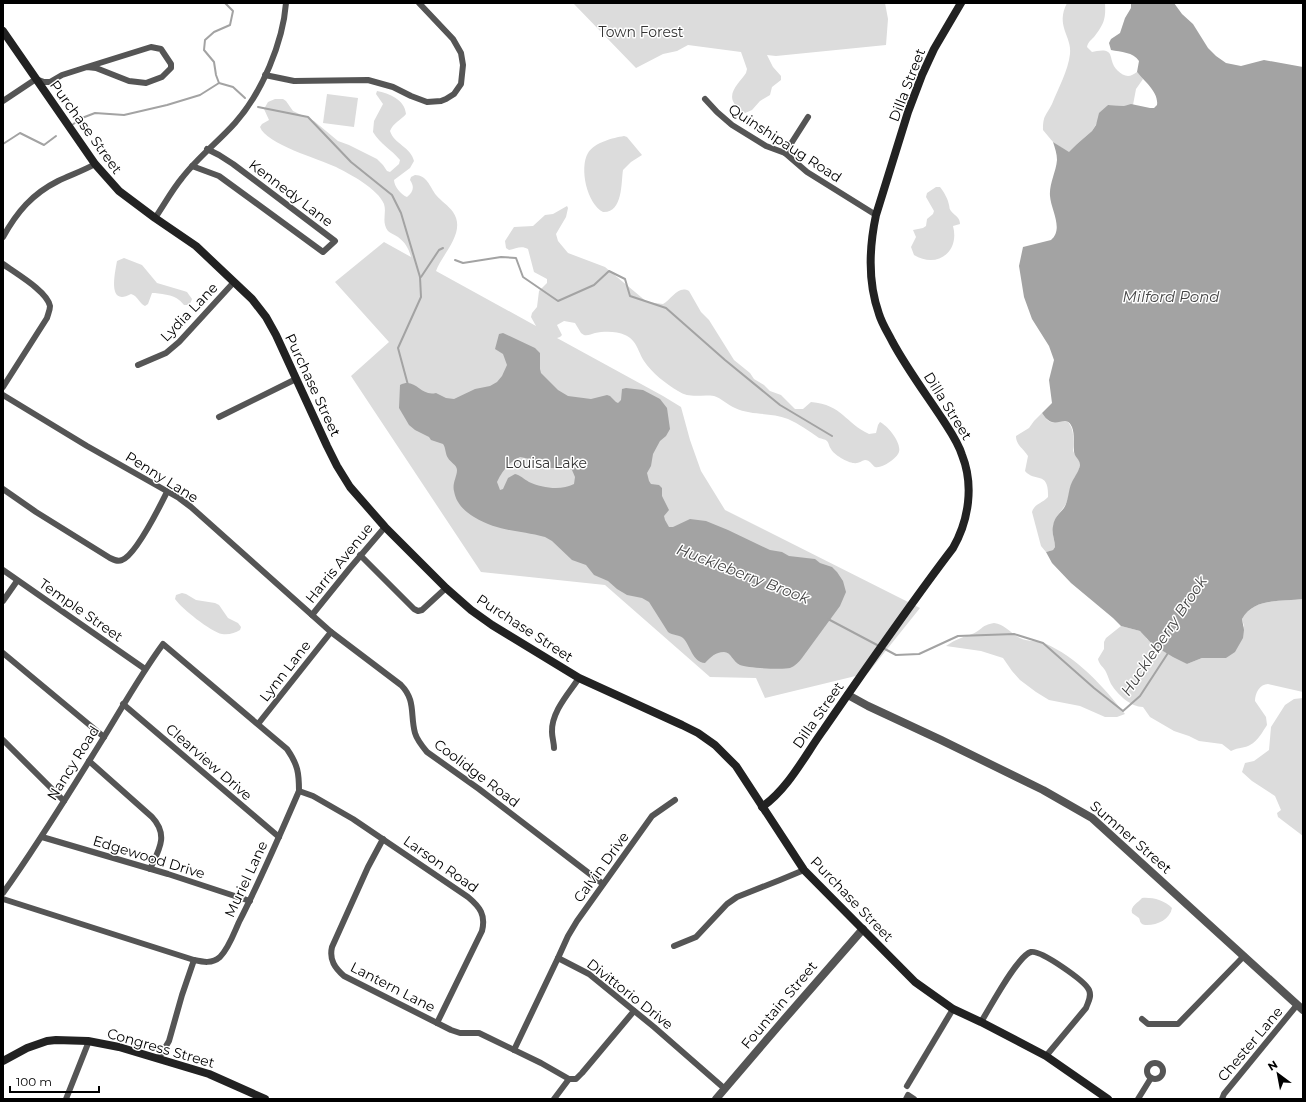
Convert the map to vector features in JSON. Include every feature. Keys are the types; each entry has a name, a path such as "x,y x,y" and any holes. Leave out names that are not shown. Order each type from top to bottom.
{"main road":[{"name":"Dilla Street","path":"762,807 777,795 958,539 967,507 968,480 962,454 954,436 900,355 879,314 870,270 876,216 906,120 922,75 934,49 961,3"},
{"name":"Purchase Street","path":"3,31 95,164 118,191 196,246 252,299 266,317 276,335 337,466 350,487 384,527 446,588 471,610 492,625 579,678 682,725 698,733 715,745 736,766 804,870 915,982 953,1009 1046,1056 1108,1099"},
{"name":"Congress Street","path":"3,1061 26,1048 47,1041 89,1041 119,1047 159,1058 209,1074 265,1099"}],"street":[{"path":"155,218 182,177 207,149 231,127 248,107 265,75 278,44 285,19 286,3"},
{"path":"265,75 294,81 368,80 393,87 427,102 446,99 454,94 461,84 463,65 461,53 453,39 418,3"},
{"path":"3,101 36,79 44,82 50,82 62,75 87,67 151,47 161,49 172,64 171,68 162,77 142,83 129,81 104,71 87,67"},
{"name":"Quinshipaug Road","path":"705,99 732,125 766,146 785,154 807,172 876,216"},
{"path":"785,154 808,117"},
{"name":"Kennedy Lane","path":"192,166 219,176 323,252 335,241 233,164 219,154 207,149"},
{"path":"3,237 21,208 39,193 57,181 95,164"},
{"path":"3,264 43,294 48,301 50,310 43,324 3,387"},
{"name":"Lydia Lane","path":"138,365 166,353 192,329 234,282"},
{"path":"219,417 296,379"},
{"name":"Penny Lane","path":"3,395 191,507 312,615"},
{"path":"3,489 36,512 110,558 118,561 125,559 132,553 168,492"},
{"name":"Harris Avenue","path":"312,615 384,527"},
{"path":"360,555 414,609 418,611 422,610 446,588"},
{"name":"Temple Street","path":"3,570 145,669"},
{"path":"3,601 17,580"},
{"name":"Coolidge Road","path":"312,615 331,632 404,688 412,704 415,734 418,741 427,752 479,789 603,884"},
{"name":"Lynn Lane","path":"258,724 331,632"},
{"name":"Nancy Road","path":"3,893 42,837 123,704 163,644"},
{"name":"Muriel Lane","path":"3,900 206,963 220,956 226,948 250,901 299,791 299,775 295,761 287,749 163,644"},
{"path":"3,653 104,737"},
{"path":"554,748 552,731 553,721 579,678"},
{"name":"Sumner Street","path":"848,695 871,708 941,740 1043,790 1092,818 1300,1008"},
{"name":"Clearview Drive","path":"123,704 279,837"},
{"path":"3,740 64,801"},
{"path":"89,761 152,816 159,826 162,840 150,869"},
{"name":"Larson Road","path":"299,791 313,796 353,819 479,906 483,916 482,931 437,1023"},
{"name":"Calvin Drive","path":"558,958 577,921 652,816 675,800"},
{"name":"Edgewood Drive","path":"42,837 250,901"},
{"name":"Lantern Lane","path":"383,839 368,867 333,944 331,952 332,960 336,968 344,976 460,1034 471,1032 479,1033 541,1063 569,1079"},
{"path":"674,946 696,937 727,904 737,897 804,870"},
{"name":"Fountain Street","path":"716,1099 780,1023 863,929"},
{"path":"981,1022 1013,970 1030,952 1036,952 1057,963 1081,980 1089,990 1090,998 1086,1008 1046,1056"},
{"path":"1142,1020 1148,1024 1178,1024 1244,956"},
{"path":"514,1050 558,958"},
{"name":"Divittorio Drive","path":"558,958 589,974 654,1027 725,1089"},
{"path":"159,1058 169,1041 194,960"},
{"name":"Chester Lane","path":"1222,1099 1224,1094 1300,1008"},
{"path":"907,1086 953,1009"},
{"path":"554,1099 569,1079 576,1079 582,1073 634,1011"},
{"path":"66,1099 89,1041"},
{"path":"1138,1099 1151,1078"},
{"path":"907,1097 914,1099"}],"green space":[{"name":"Town Forest","path":"573,3 885,3 888,19 886,45 776,56 767,55 773,67 781,76 781,80 772,87 770,95 760,101 752,110 745,113 737,107 732,99 733,91 746,73 747,69 741,52 688,45 677,51 663,54 636,68"},
{"path":"1067,3 1105,3 1104,21 1087,47 1092,52 1102,50 1108,52 1114,66 1125,76 1132,75 1137,72 1143,79 1136,89 1133,105 1108,105 1092,131 1069,153 1053,142 1043,130 1044,118 1052,104 1069,60 1069,42 1063,24 1064,11"},
{"name":"Louisa Lake","path":"377,91 386,93 396,98 405,109 406,114 393,126 390,131 395,139 410,152 414,161 410,168 394,180 400,192 407,197 413,189 410,180 411,177 415,175 422,177 428,182 436,195 453,212 457,220 457,227 452,243 436,271 536,326 531,317 532,313 537,307 539,291 547,283 547,279 534,272 528,249 521,247 509,250 506,248 505,241 514,227 533,226 545,215 553,214 567,206 566,217 556,234 558,241 568,253 605,267 647,302 663,304 678,291 689,291 701,312 709,320 734,360 750,373 754,379 770,391 781,395 795,409 803,409 811,402 822,404 837,411 854,425 869,434 876,433 880,422 887,427 899,446 898,454 891,461 881,467 875,467 867,460 851,463 832,451 826,440 819,438 788,419 775,415 741,410 732,407 714,396 691,396 678,391 664,382 651,370 644,361 635,343 625,335 614,332 599,332 584,335 575,323 564,321 557,325 562,335 557,338 681,407 690,440 701,471 725,510 920,608 868,673 765,698 756,678 710,677 605,585 481,572 351,376 389,342 335,282 384,242 411,257 408,248 405,243 386,228 384,221 384,204 381,198 370,188 336,167 282,145 264,133 260,127 269,120 264,109 268,102 275,99 283,99 293,111 314,121 338,141 377,159 387,171 390,172 399,164 400,160 379,140 373,132 374,121 383,104 376,94"},
{"path":"327,94 358,98 354,127 323,123"},
{"path":"624,136 627,137 642,155 631,162 623,170 618,203 610,211 603,212 597,208 589,194 586,185 584,167 585,160 588,153 595,146 610,139"},
{"path":"936,187 940,187 943,191 948,200 950,209 958,218 960,224 953,226 953,243 950,250 945,256 931,260 923,259 914,255 911,247 916,237 913,230 926,226 927,219 933,214 934,211 926,197 927,193"},
{"path":"124,258 142,265 157,283 187,292 192,299 191,302 188,305 184,305 177,298 152,293 148,304 145,306 131,294 123,297 118,296 114,287 115,273 117,261"},
{"path":"1042,413 1048,421 1067,421 1070,424 1073,434 1073,450 1080,464 1067,501 1054,523 1052,531 1055,547 1053,550 1046,552 1041,546 1032,512 1037,505 1048,497 1048,489 1044,480 1025,471 1028,456 1018,444 1016,439 1016,436 1029,428"},
{"path":"182,593 196,600 219,605 228,618 238,623 241,627 240,630 232,634 222,634 211,629 190,614 178,603 175,599 176,595"},
{"path":"1303,599 1303,692 1268,684 1260,687 1255,701 1266,717 1267,725 1260,736 1246,747 1231,751 1222,744 1199,741 1174,731 1150,717 1143,707 1129,703 1117,692 1111,684 1098,659 1104,649 1104,642 1106,638 1121,626 1140,631 1147,639 1187,664 1202,658 1226,658 1244,626 1242,619 1247,612 1254,607 1269,602"},
{"path":"994,623 1005,627 1023,639 1044,643 1067,656 1089,673 1125,714 1117,717 1105,717 1080,706 1049,700 1020,680 1003,658 981,651 946,646 956,640 975,633 986,625"},
{"path":"1303,698 1303,836 1278,817 1277,813 1281,810 1275,796 1252,781 1242,772 1245,763 1254,761 1269,750 1271,727 1285,705 1294,699"},
{"path":"1142,898 1162,901 1172,908 1171,912 1163,921 1159,923 1151,925 1142,924 1139,918 1132,913 1132,908"}],"water":[{"name":"Milford Pond","path":"1131,3 1174,3 1182,14 1193,24 1208,48 1226,63 1241,66 1264,60 1303,67 1303,599 1269,602 1254,607 1247,612 1242,619 1244,630 1243,638 1235,652 1226,658 1202,658 1187,664 1153,645 1140,631 1121,626 1071,583 1052,563 1046,552 1053,550 1055,547 1052,531 1054,521 1066,505 1071,485 1080,465 1074,453 1072,427 1066,421 1051,422 1042,413 1052,403 1049,380 1054,360 1049,346 1032,319 1024,297 1019,266 1023,247 1051,240 1055,236 1057,225 1050,196 1057,160 1053,142 1069,152 1092,131 1096,125 1099,113 1108,105 1124,106 1131,104 1154,108 1157,105 1156,96 1153,91 1137,72 1139,61 1130,54 1111,50 1109,43 1111,39 1120,33 1125,18 1131,8"},
{"name":"Louisa Lake","path":"503,333 535,348 540,353 541,373 558,390 568,396 591,399 607,395 618,403 621,400 622,389 626,388 643,390 660,399 667,408 670,429 666,436 660,441 653,454 651,466 647,473 651,484 659,485 662,488 662,496 669,510 664,516 669,527 673,527 690,519 706,521 770,550 782,552 789,556 815,559 820,563 832,567 837,572 843,581 846,592 840,606 797,664 786,669 744,666 738,664 726,652 716,654 705,663 701,662 694,657 683,638 668,632 649,602 642,598 627,595 608,581 594,575 586,565 572,560 552,541 545,537 500,528 483,522 467,512 461,506 455,495 454,488 457,473 456,467 447,456 443,444 431,440 429,437 415,430 409,425 399,408 400,385 410,383 426,392 436,393 446,398 454,399 475,389 490,386 497,382 502,376 507,365 503,354 495,349 499,334","holes":["520,457 535,460 549,468 568,468 572,470 575,477 574,484 557,488 540,486 515,474 508,478 503,489 500,490 497,482 509,464"]}],"waterway":[{"name":"Huckleberry Brook","path":"225,3 233,11 230,25 214,32 205,40 204,50 214,62 219,83 233,87 245,98"},
{"path":"72,125 82,118 95,113 124,115 167,105 200,95 219,83"},
{"name":"Huckleberry Brook","path":"258,107 308,117 351,162 392,195 401,213 420,277 421,297 398,348 408,385"},
{"path":"3,144 20,133 44,145 56,136"},
{"path":"421,277 439,250 443,248"},
{"path":"455,260 463,263 501,257 516,258 523,277 558,301 594,285 609,271 625,279 630,296 666,308 725,360 780,405 832,436"},
{"name":"Huckleberry Brook","path":"828,619 879,646"},
{"name":"Huckleberry Brook","path":"883,648 896,655 919,654 958,636 1014,634 1043,643 1094,688 1123,711 1140,696 1168,653"}]}
